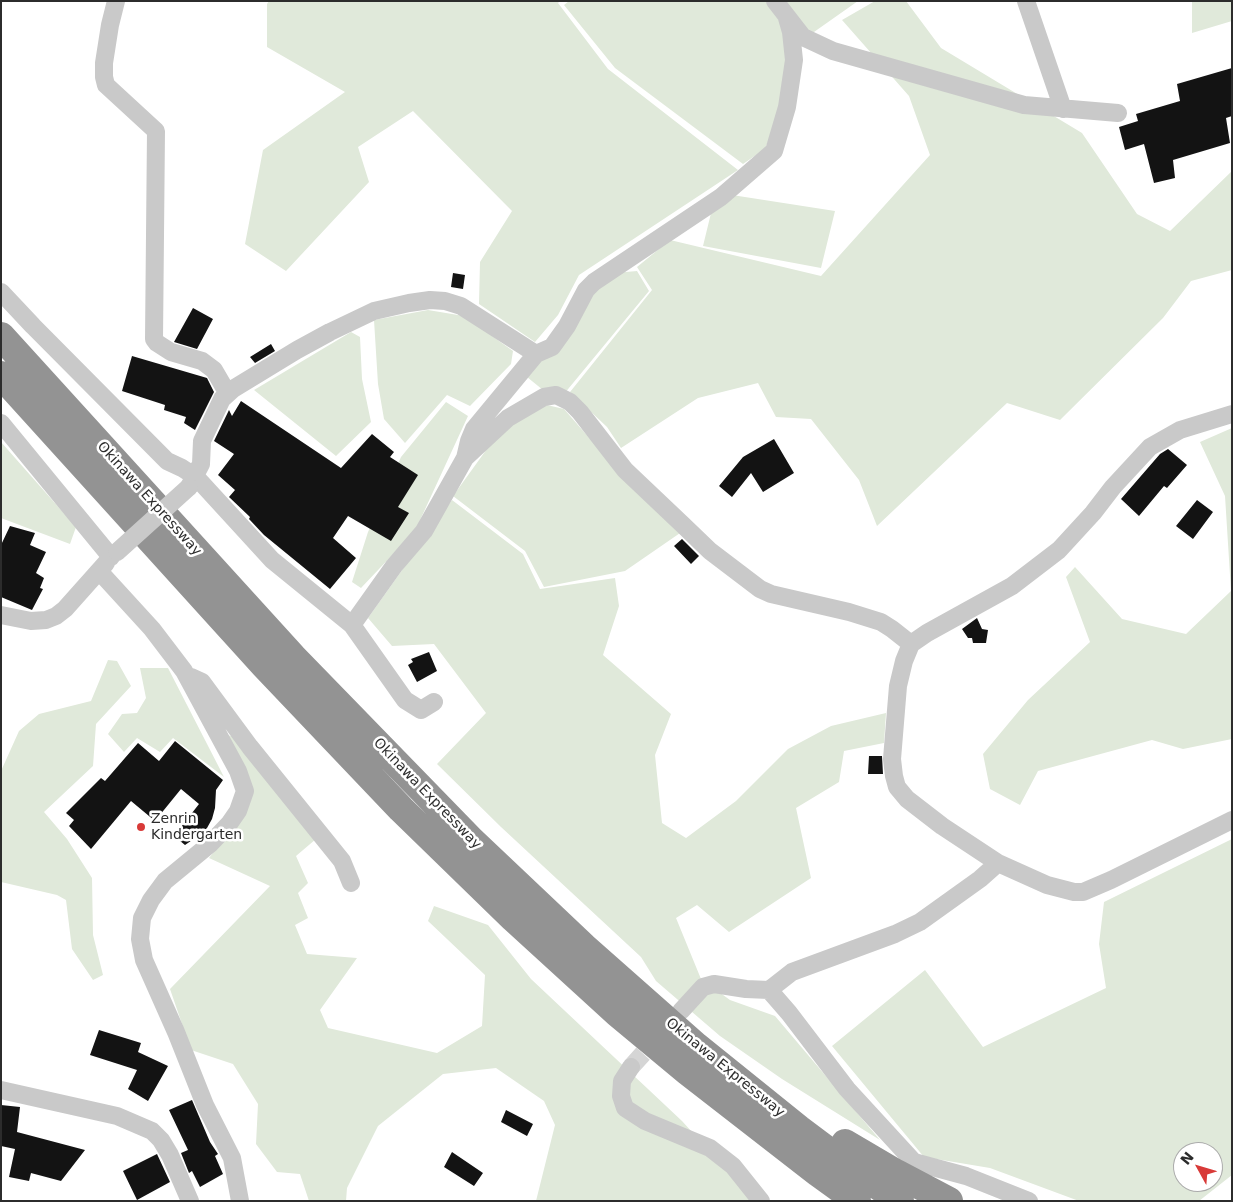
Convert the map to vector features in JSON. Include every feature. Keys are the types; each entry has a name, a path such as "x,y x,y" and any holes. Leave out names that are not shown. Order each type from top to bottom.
{"highway":[{"name":"Okinawa Expressway","path":"1,336 294,657 465,834 656,1012 843,1162 900,1201"},
{"name":"Okinawa Expressway","path":"1,375 264,665 401,809 513,918 616,1013 716,1096 818,1174 857,1201"},
{"path":"746,1086 948,1201"},
{"path":"716,1096 805,1184 827,1201"}],"street":[{"path":"116,1 104,63 106,86 156,130 154,339 170,352 202,361 208,365 219,378 228,394"},
{"path":"775,1 803,37 833,51 1024,105 1118,113"},
{"path":"1026,1 1063,108"},
{"path":"465,458 468,441 474,429 536,354 552,347 567,326 586,290 594,282 721,197 774,151 787,107 794,60 791,32 787,18"},
{"path":"1,292 167,461 182,468 192,482 272,560 352,625 405,700 421,710 434,702"},
{"path":"1,614 30,621 46,620 65,609 109,560 192,482 201,464 202,441 222,399 233,389 297,350 360,316 390,306 430,300 445,301 461,306 536,354"},
{"path":"352,625 394,566 424,531 465,458 508,418 544,397 556,395 570,402 580,412 625,470 696,538 760,589 771,594 849,612 881,622 911,644"},
{"path":"1232,414 1180,430 1150,447 1059,550 1012,586 927,633 911,644 900,678 895,713 892,759 897,787 907,799 927,815 998,863 1047,885 1074,892 1083,892 1129,872 1232,820"},
{"path":"1,423 109,560 152,629 186,675 238,771 244,791 238,811 229,824 210,844 165,881 151,900 142,918 140,939 144,960 176,1032 205,1105 232,1158 240,1201"},
{"path":"186,675 202,682 250,747 342,861 350,883"},
{"path":"681,1011 703,987 714,984 746,989 769,990 792,972 894,934 920,922 980,879 998,863"},
{"path":"769,990 789,1013 846,1089 914,1162 966,1176 1029,1201"},
{"path":"631,1067 622,1081 621,1096 625,1108 645,1121 710,1148 733,1166 761,1201"},
{"path":"1,1090 117,1116 152,1131 161,1140 170,1155 190,1201"}],"green space":[{"path":"269,1 560,1 558,3 608,69 738,170 579,275 558,315 535,342 479,304 480,262 512,211 413,111 358,147 369,182 286,271 245,244 263,150 345,92 267,47 267,4"},
{"path":"569,1 858,1 787,51 783,104 765,149 743,164 615,68 564,5"},
{"path":"875,1 906,1 941,48 1082,133 1137,214 1170,231 1232,171 1232,270 1191,281 1163,318 1060,420 1007,403 877,526 859,480 811,419 776,417 758,383 698,398 621,448 607,427 570,392 652,290 637,267 670,240 821,276 930,155 909,96 842,20"},
{"path":"1192,1 1232,1 1232,21 1192,33"},
{"path":"732,195 835,211 821,268 703,246 712,209"},
{"path":"637,271 649,291 564,394 543,390 527,377 589,299 615,273"},
{"path":"428,310 464,316 513,351 511,364 470,406 447,395 405,443 384,419 378,384 374,320"},
{"path":"351,332 360,337 362,379 371,422 336,456 254,390"},
{"path":"446,402 468,416 415,531 361,588 352,582 368,532 401,457"},
{"path":"547,405 564,409 618,471 683,531 625,571 544,587 525,551 453,496 497,435 529,412"},
{"path":"1232,428 1232,739 1183,749 1152,740 1038,771 1020,805 990,789 983,754 1028,700 1090,642 1066,577 1075,567 1122,619 1186,634 1231,591 1225,496 1200,442"},
{"path":"1,442 76,527 70,544 1,518"},
{"path":"452,500 523,554 540,589 615,578 619,606 603,655 671,714 655,755 662,823 686,838 736,801 788,749 831,726 886,713 884,743 844,751 839,782 796,808 811,878 729,932 697,905 676,918 701,979 730,1000 775,1016 880,1140 782,1079 720,1036 656,981 641,957 501,827 437,764 486,713 434,644 392,646 368,618"},
{"path":"108,660 117,661 131,686 96,724 93,766 44,812 67,839 92,878 93,935 103,975 93,980 72,949 66,900 57,895 1,882 1,771 19,731 39,714 91,701"},
{"path":"140,668 168,668 224,777 173,738 160,752 137,738 124,752 108,734 122,714 137,713 146,698"},
{"path":"228,735 236,738 316,839 296,856 308,883 298,893 308,918 295,925 307,954 357,958 320,1010 328,1028 437,1053 482,1026 485,975 428,921 434,906 488,925 531,979 682,1121 724,1167 751,1201 536,1201 555,1125 544,1101 496,1068 443,1074 378,1126 347,1188 346,1201 309,1201 300,1174 277,1172 256,1144 258,1104 233,1064 191,1050 170,989 270,886 209,858 246,812"},
{"path":"1232,839 1232,1175 1223,1182 1223,1142 1173,1142 1173,1192 1210,1192 1199,1201 1079,1201 990,1168 924,1157 832,1046 925,970 983,1047 1106,988 1099,944 1104,902"}],"building":[{"path":"1232,68 1232,116 1226,118 1230,143 1173,160 1175,178 1154,183 1144,144 1125,150 1119,127 1138,121 1136,114 1180,101 1177,84"},
{"path":"453,273 465,275 463,289 451,287"},
{"path":"193,308 213,319 197,349 174,342"},
{"path":"271,344 275,351 255,363 250,357"},
{"path":"132,356 207,378 214,392 195,430 184,423 186,417 164,410 165,405 122,391"},
{"path":"241,401 341,468 372,434 394,452 390,457 418,475 398,507 409,513 391,541 348,516 333,538 356,558 330,589 264,535 249,519 250,517 229,497 235,490 218,475 234,454 214,441 229,410 232,416"},
{"path":"774,439 794,473 763,492 751,473 732,497 719,486 743,457"},
{"path":"1168,449 1187,465 1167,488 1164,486 1139,516 1121,499 1160,454"},
{"path":"1197,500 1213,512 1193,539 1176,526"},
{"path":"10,526 35,533 30,545 46,552 36,573 44,578 40,588 43,589 32,610 1,597 1,545"},
{"path":"682,539 699,556 691,564 674,546"},
{"path":"977,618 982,629 988,630 986,643 973,643 972,638 968,638 962,629"},
{"path":"429,652 437,671 417,682 408,665 413,662 411,659"},
{"path":"175,741 223,780 216,790 215,808 207,828 185,845 174,836 199,804 181,789 155,821 131,801 91,849 69,826 74,820 66,813 101,778 105,781 138,743 159,761"},
{"path":"869,756 882,756 883,774 868,774"},
{"path":"99,1030 141,1043 138,1052 168,1066 148,1101 128,1089 137,1070 90,1055"},
{"path":"192,1100 210,1142 218,1154 215,1156 223,1174 200,1187 192,1171 189,1173 181,1153 188,1150 169,1110"},
{"path":"1,1105 20,1107 17,1132 85,1150 61,1181 31,1173 29,1181 9,1177 15,1149 1,1146"},
{"path":"506,1110 533,1124 527,1136 501,1122"},
{"path":"452,1152 483,1173 474,1186 444,1167"},
{"path":"157,1154 170,1182 137,1200 123,1171"}],"tunnel":[{"path":"631,1067 659,1036"}],"place":[{"name":"Zenrin Kindergarten","path":"141,827"}]}
